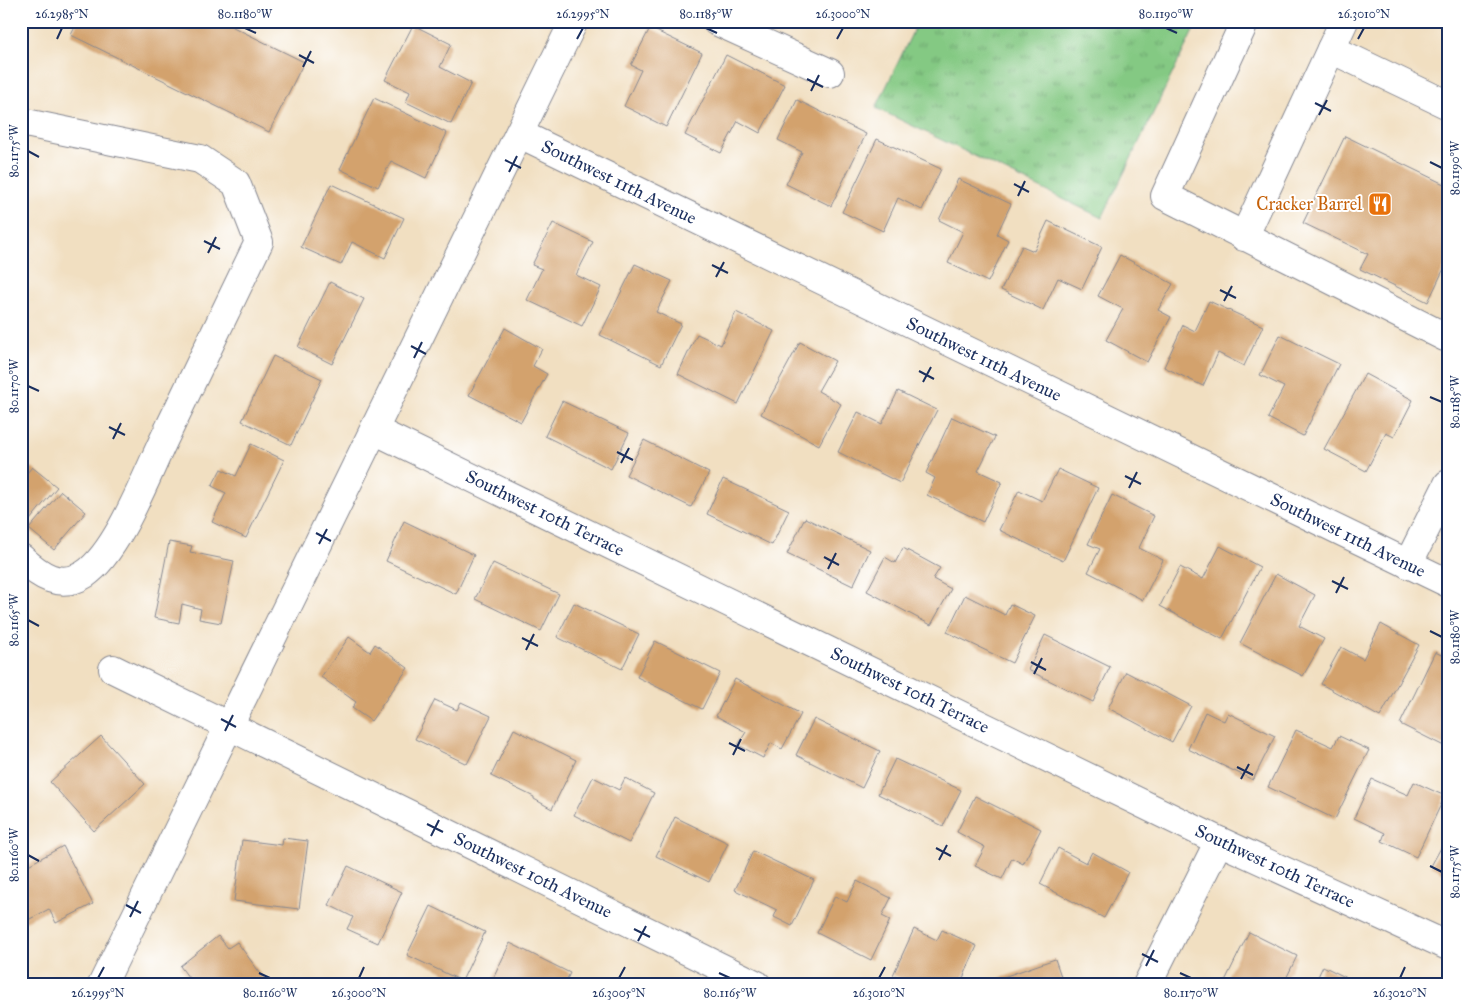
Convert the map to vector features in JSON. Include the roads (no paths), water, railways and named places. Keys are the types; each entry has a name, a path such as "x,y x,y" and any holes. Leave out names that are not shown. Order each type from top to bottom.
{"street":[{"path":"102,985 574,21"},
{"path":"716,21 830,74"},
{"path":"1245,21 1165,196 1445,337 1448,333"},
{"path":"1244,237 1344,21"},
{"path":"1331,49 1448,105"},
{"path":"21,122 200,158 236,183 259,242 133,504 105,553 84,574 65,580 46,579 21,558"},
{"name":"Southwest 11th Avenue","path":"520,134 1448,583"},
{"name":"Southwest 10th Terrace","path":"374,430 1219,841 1448,946"},
{"path":"1408,564 1448,484"},
{"name":"Southwest 10th Avenue","path":"113,669 758,985"},
{"path":"1147,985 1219,841"}],"place":[{"name":"Cracker Barrel","path":"1380,204"}]}
